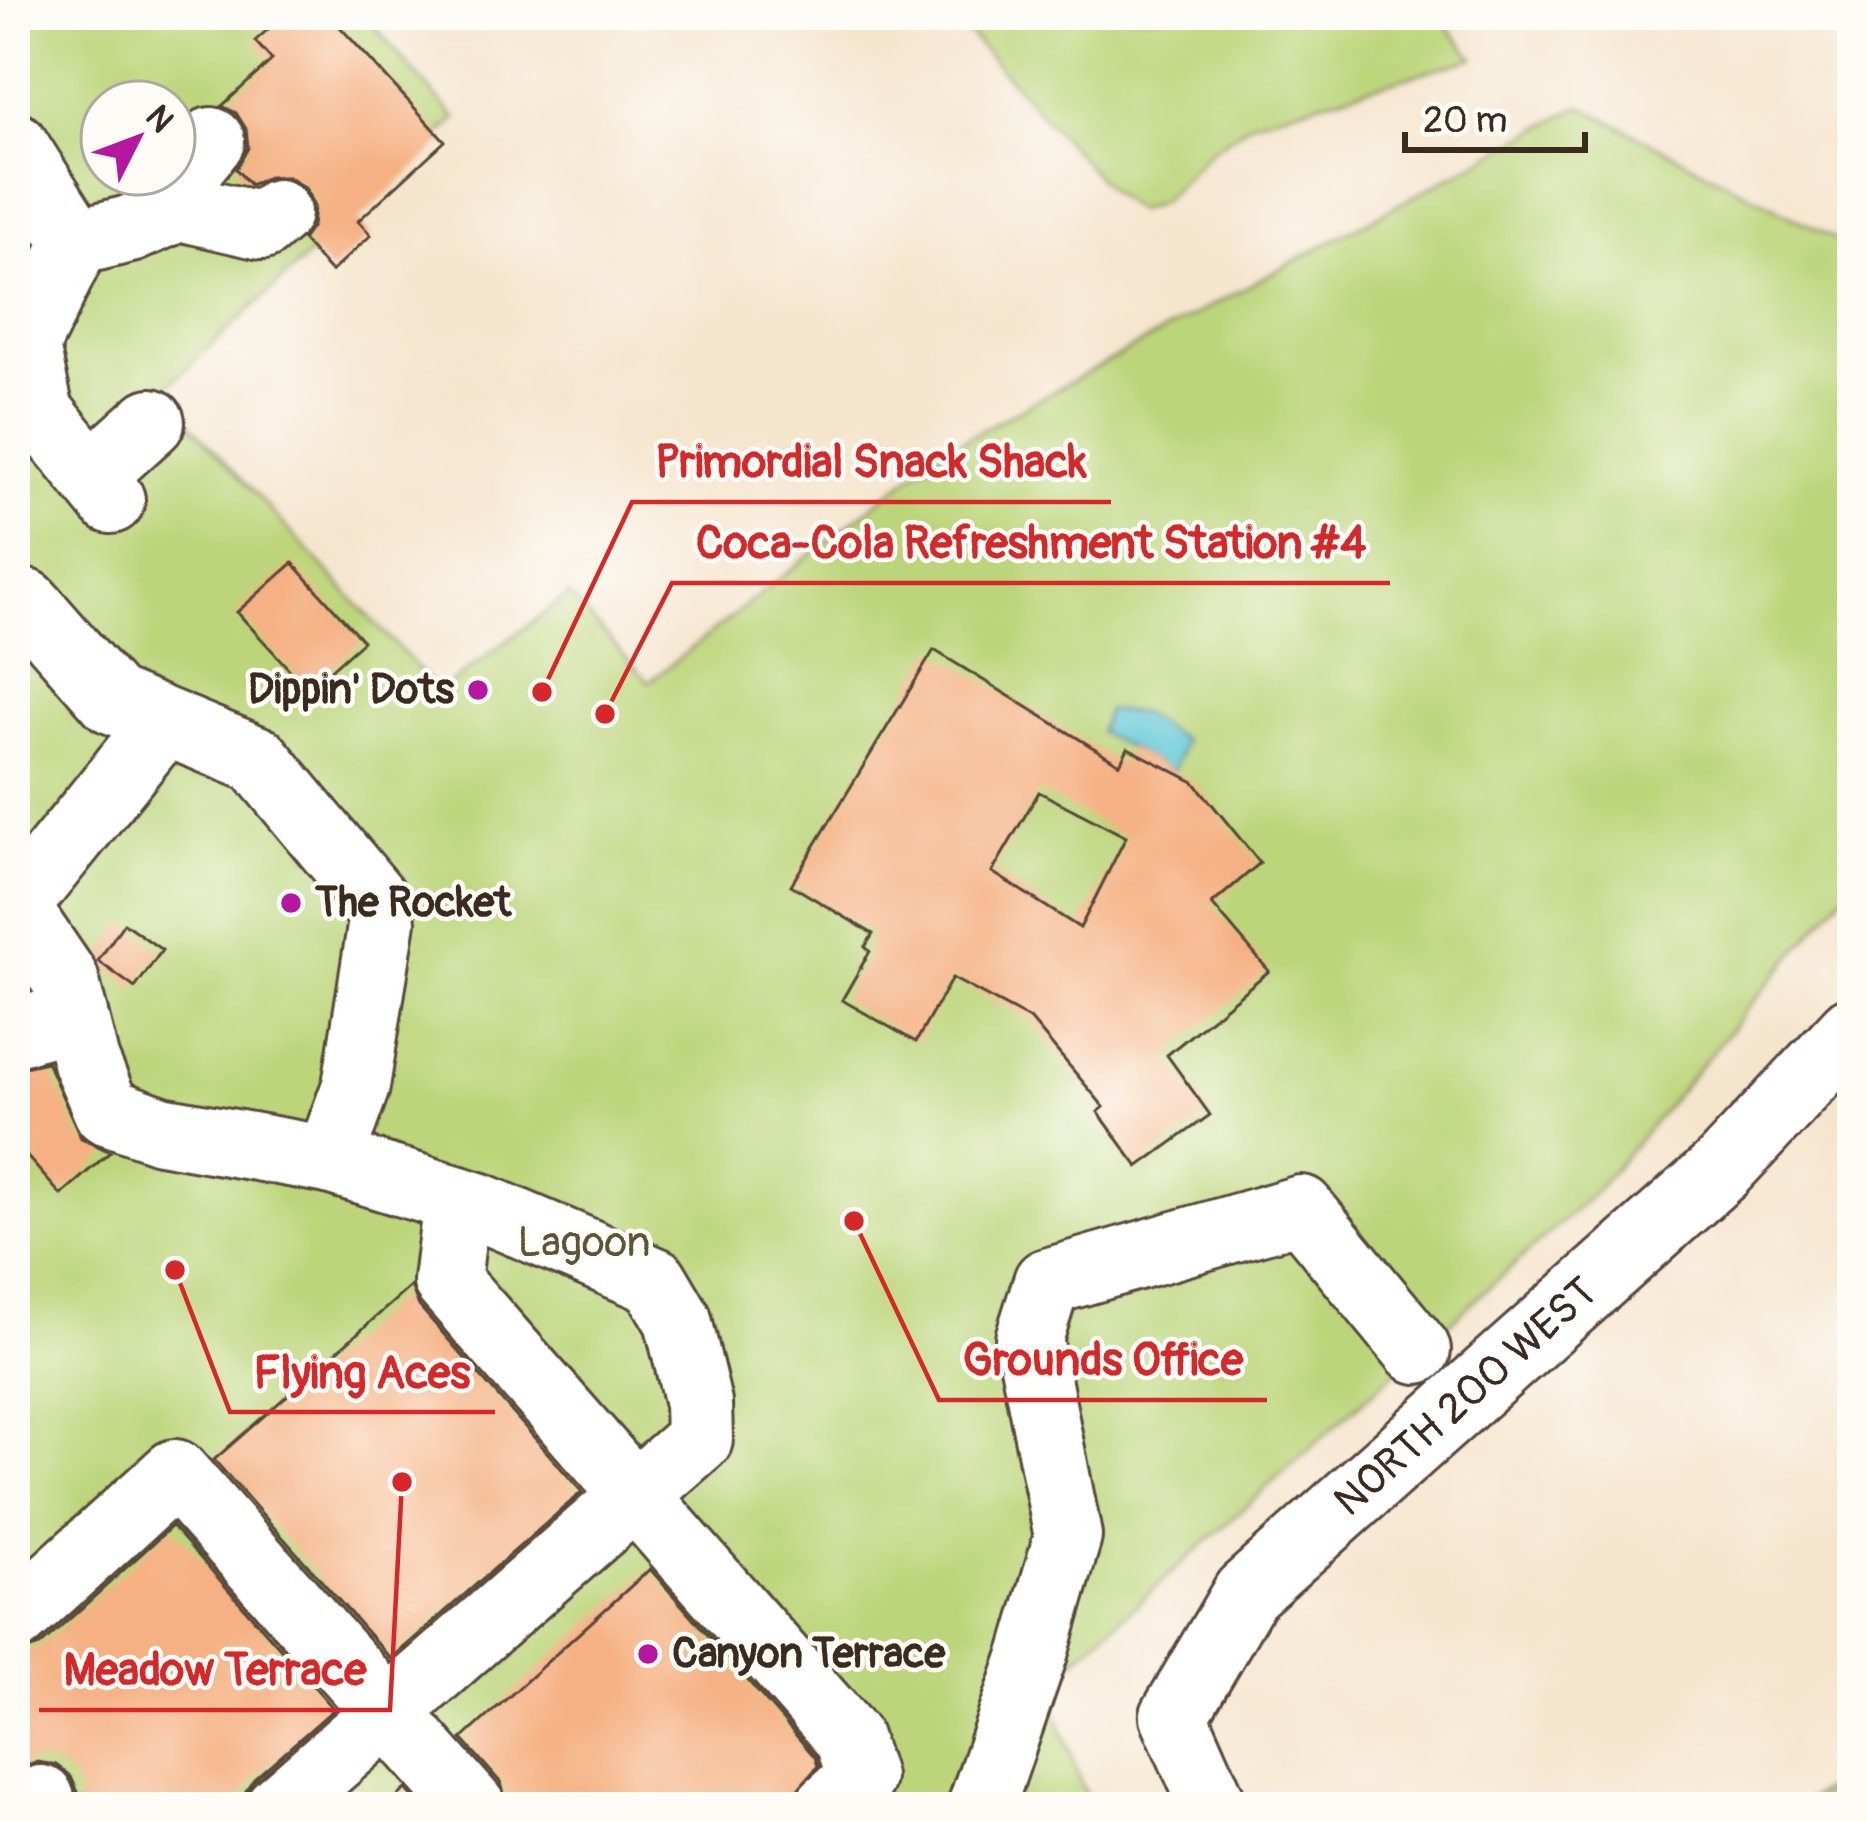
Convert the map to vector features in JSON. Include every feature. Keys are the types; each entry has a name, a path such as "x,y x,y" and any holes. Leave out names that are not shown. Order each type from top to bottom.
{"street":[{"path":"181,207 174,186 211,141"},
{"path":"15,146 76,242"},
{"path":"76,242 130,229 181,207 262,226 277,213"},
{"path":"76,242 20,357 40,412 102,488 151,422"},
{"path":"24,594 112,700 146,696 258,760 373,898 382,921 356,1086 301,1165"},
{"path":"146,696 15,907 65,979 45,1024 86,1062 107,1111 161,1130 430,1192 655,1281 678,1320 698,1403 699,1439 279,1807"},
{"name":"NORTH 200 WEST","path":"1213,1805 1174,1716 1246,1593 1723,1168 1852,1030"},
{"path":"356,1086 430,1192 447,1281 848,1738 861,1777 828,1807"},
{"path":"981,1807 1068,1536 1029,1339 1046,1282 1301,1209 1417,1350"},
{"path":"15,1618 161,1458 472,1807"}],"green space":[{"name":"Lagoon","path":"15,15 364,15 456,119 161,392 439,692 569,595 649,682 941,452 1581,106 1852,248 1852,884 1595,1192 1046,1686 1090,1807 15,1807"},
{"path":"952,15 1437,15 1474,58 1253,121 1209,152 1160,203 1136,211 1110,191"},
{"path":"1751,15 1838,15 1816,26"},
{"path":"1852,1772 1852,1807 1796,1807"}],"water":[{"path":"1107,710 1140,713 1184,741 1173,772 1099,732"}],"building":[{"path":"284,15 329,15 445,141 358,221 371,235 331,272 302,240 312,226 314,207 306,189 288,177 269,177 250,185 236,169 248,148 246,129 236,113 222,106 272,60 255,41"},
{"path":"293,563 363,641 308,690 237,612"},
{"path":"934,650 1120,764 1128,748 1194,782 1260,863 1212,904 1269,971 1167,1055 1210,1115 1138,1167 1098,1112 1104,1107 1031,1020 952,978 916,1042 842,1000 870,951 865,947 873,934 791,885","holes":["1039,792 1126,837 1080,928 992,872"]},
{"path":"124,923 162,950 135,988 98,961"},
{"path":"47,1062 81,1138 110,1152 61,1195 15,1143 15,1069"},
{"path":"411,1286 419,1306 582,1492 391,1659 214,1460"},
{"path":"172,1526 334,1709 254,1779 244,1794 243,1807 77,1807 78,1792 71,1777 56,1765 37,1762 15,1770 15,1654 40,1646"},
{"name":"Canyon Terrace","path":"650,1569 818,1766 793,1795 792,1807 508,1807 501,1783 462,1739"},
{"path":"406,1789 422,1807 386,1807"}],"place":[{"name":"Dippin' Dots","path":"478,690"},
{"name":"Primordial Snack Shack","path":"542,692"},
{"name":"Coca-Cola Refreshment Station #4","path":"605,714"},
{"name":"The Rocket","path":"291,903"},
{"name":"Grounds Office","path":"854,1221"},
{"name":"Flying Aces","path":"175,1270"},
{"name":"Meadow Terrace","path":"402,1482"},
{"name":"Canyon Terrace","path":"648,1654"}]}
